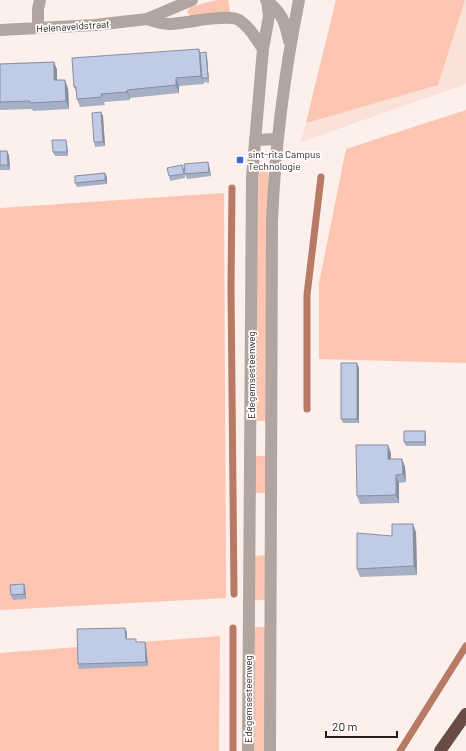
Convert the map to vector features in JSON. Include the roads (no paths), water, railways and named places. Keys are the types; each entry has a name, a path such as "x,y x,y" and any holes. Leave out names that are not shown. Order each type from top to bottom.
{"highway":[{"path":"440,751 466,714"}],"street":[{"path":"38,28 38,9 40,0"},
{"name":"Helenaveldstraat","path":"147,20 192,0"},
{"name":"Edegemsesteenweg","path":"267,0 280,11 286,28 290,48"},
{"name":"Edegemsesteenweg","path":"248,751 252,185 263,49 269,16 267,0"},
{"name":"Edegemsesteenweg","path":"270,751 272,221 281,103 299,0"},
{"name":"Helenaveldstraat","path":"0,30 95,25 147,20 167,24 220,18 235,18 252,32 263,49"},
{"path":"255,140 278,139"}],"waterway":[{"path":"307,409 307,295 321,177"},
{"path":"232,188 231,288 234,594"},
{"path":"233,628 233,751"},
{"path":"400,751 466,646"}],"place":[{"name":"sint-rita Campus Technologie","path":"240,160"}]}
